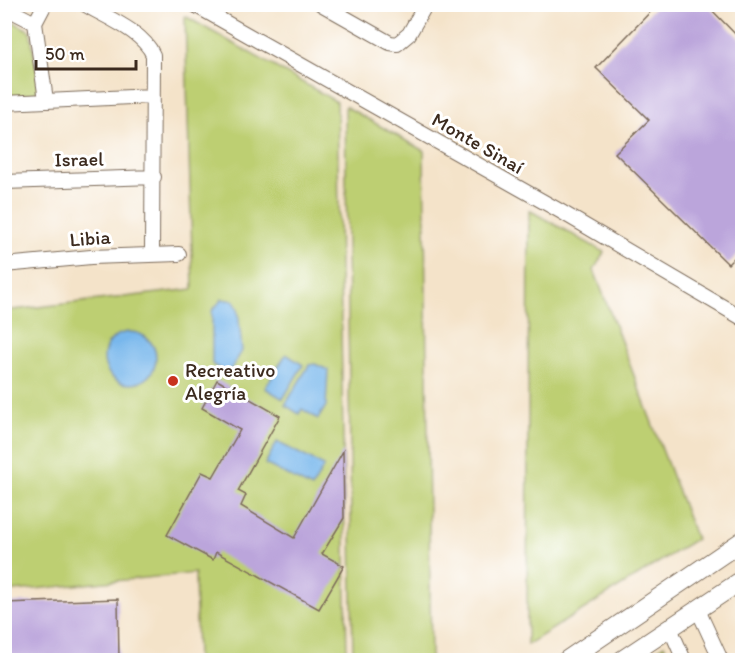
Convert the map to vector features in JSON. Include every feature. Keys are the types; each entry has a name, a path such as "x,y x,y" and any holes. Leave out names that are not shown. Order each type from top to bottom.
{"main road":[{"path":"567,660 742,541"},
{"path":"621,660 742,580"}],"street":[{"path":"45,4 35,23 46,100"},
{"path":"84,4 138,36 148,46 153,56 152,254"},
{"path":"321,4 390,43 403,41 426,4"},
{"name":"Monte Sinaí","path":"194,5 742,318"},
{"path":"4,7 35,23"},
{"path":"4,103 152,96"},
{"name":"Israel","path":"4,182 154,177"},
{"name":"Libia","path":"4,265 179,254"},
{"path":"698,610 721,660"},
{"path":"670,628 684,660"}],"green space":[{"name":"Recreativo Alegría","path":"185,16 337,102 347,660 197,660 195,573 5,592 4,311 193,289"},
{"path":"5,17 30,31 40,88 34,95 5,97"},
{"path":"345,106 424,151 431,660 353,660"},
{"path":"529,210 604,252 594,270 696,539 527,645"},
{"path":"664,645 671,660 641,660"}],"water":[{"path":"222,299 234,301 238,309 242,351 228,374 212,364 212,311"},
{"path":"125,332 135,332 149,339 156,358 149,377 135,384 125,384 115,380 108,373 104,363 104,353 108,343 115,336"},
{"path":"286,354 303,365 283,399 265,388"},
{"path":"315,364 328,370 326,406 318,419 302,409 299,414 285,405 309,365"},
{"path":"277,442 324,466 312,488 265,464"}],"building":[{"path":"658,4 706,4 742,41 742,250 728,264 615,153 649,120 596,68"},
{"path":"217,380 280,416 238,491 246,495 241,506 294,538 343,451 344,518 322,554 344,566 319,609 216,552 213,560 167,535 202,472 213,477 240,430 202,408"},
{"path":"118,599 119,660 4,660 4,603"}],"place":[{"name":"Recreativo Alegría","path":"173,381"}]}
